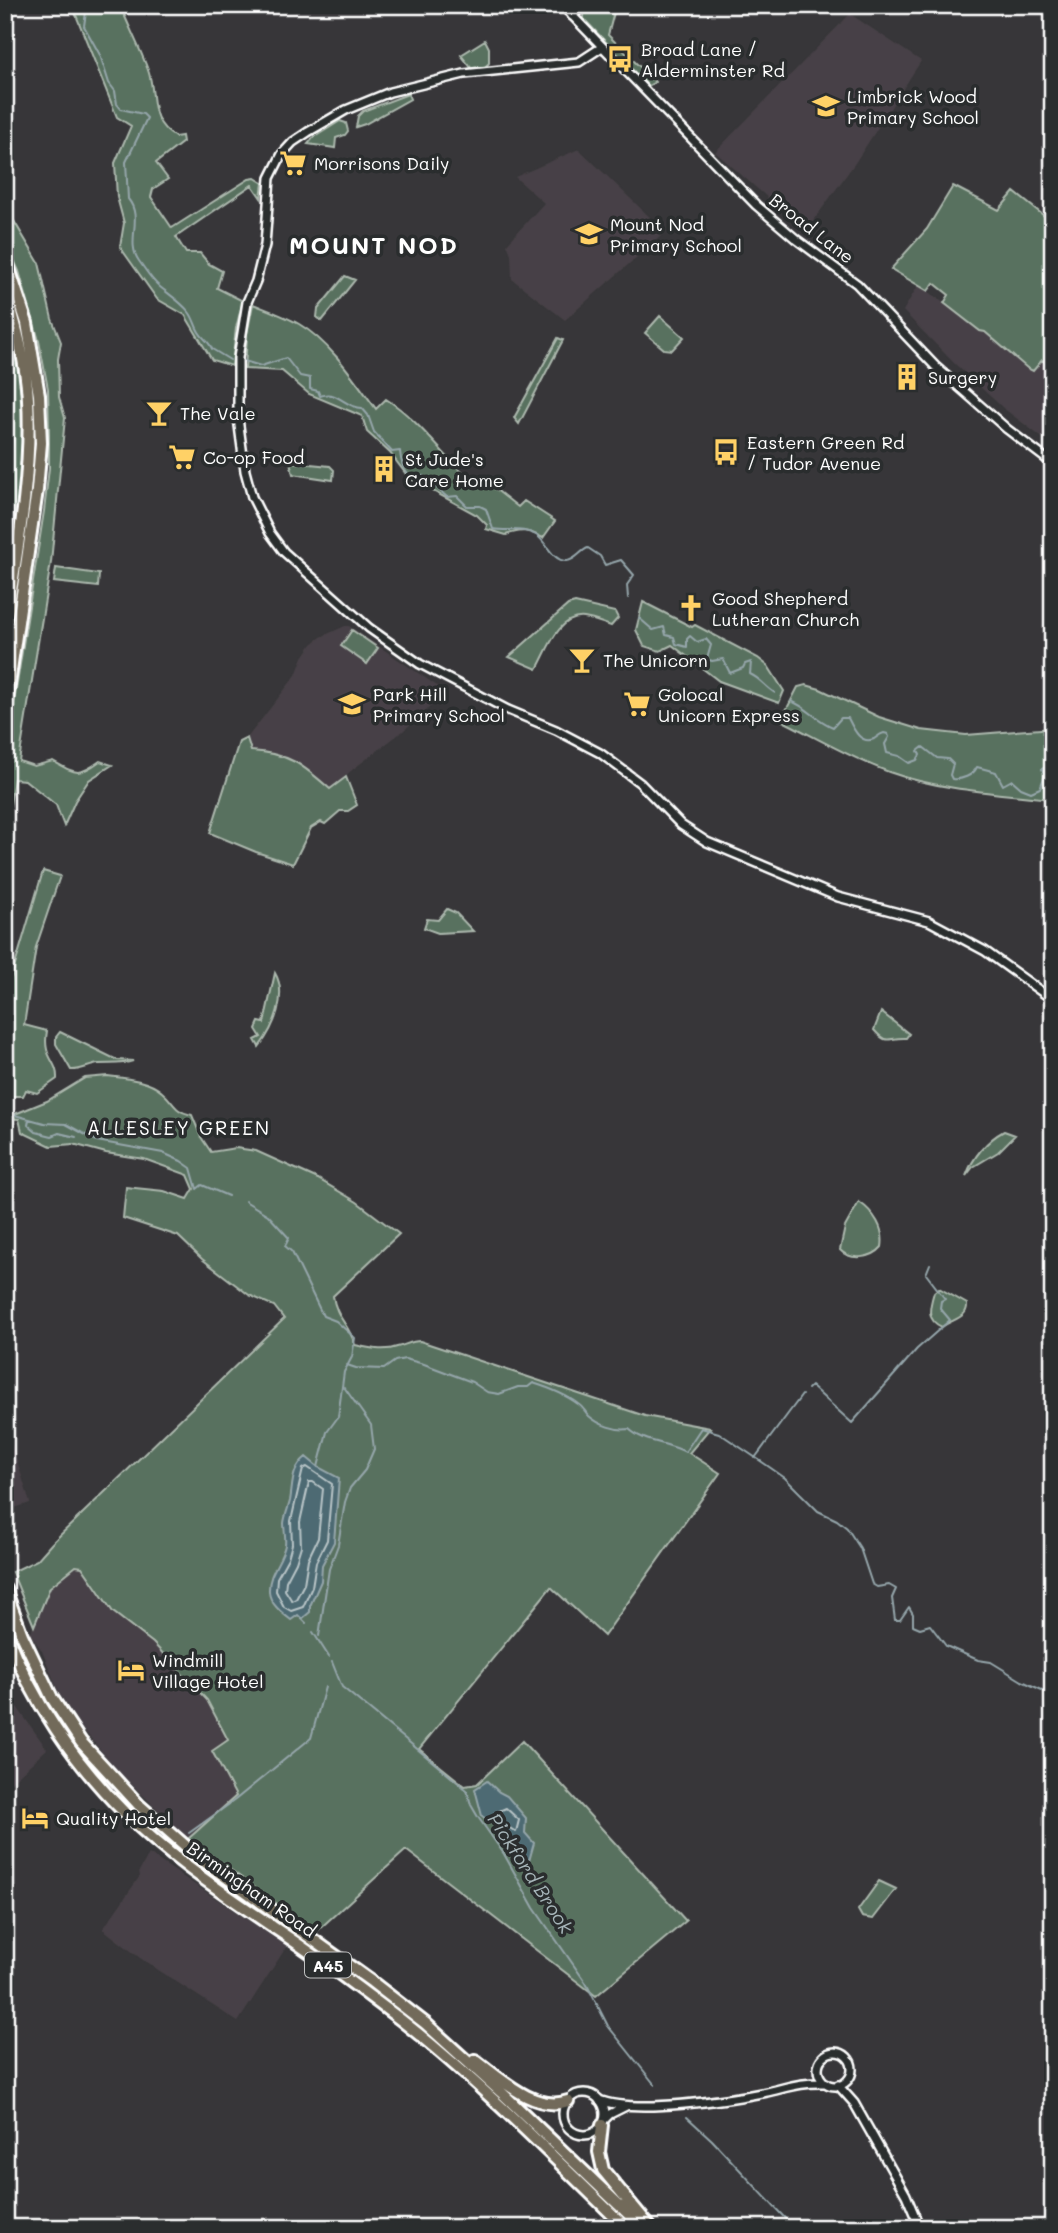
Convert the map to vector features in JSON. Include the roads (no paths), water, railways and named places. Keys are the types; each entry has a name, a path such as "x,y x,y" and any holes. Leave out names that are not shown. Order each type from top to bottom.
{"highway":[{"path":"5,256 27,323 34,357 41,443 37,490 5,712"},
{"path":"5,289 22,359 29,441 26,486 5,627"},
{"name":"Birmingham Road","path":"5,1589 22,1636 52,1698 81,1742 101,1766 162,1826 238,1887 322,1945 425,2023 643,2228"},
{"name":"Birmingham Road","path":"5,1630 37,1698 93,1779 127,1815 191,1870 359,1987 451,2061 626,2228"},
{"path":"425,2023 524,2094 552,2105 568,2101"},
{"path":"603,2122 599,2152 603,2170 651,2228"}],"street":[{"name":"Broad Lane","path":"562,5 756,205 796,240 857,284 951,380 1007,429 1053,464"},
{"path":"572,16 584,5"},
{"path":"602,47 584,60 572,64 464,74 406,87 346,110 293,142 281,156 270,178 265,245 256,281 247,302 237,371 238,418 249,490 255,504 270,533 284,552 358,619 420,664 508,710 584,744 616,763 681,825 707,842 838,897 929,921 993,956 1053,1000"},
{"path":"804,2082 819,2070 823,2057 829,2053 841,2053 851,2063 849,2078 854,2103"},
{"path":"819,2070 826,2083"},
{"path":"838,2085 849,2078"},
{"path":"626,2106 610,2114 593,2133 586,2135 573,2132 564,2121 563,2114 568,2101 583,2094 626,2106 737,2098 804,2082 838,2085 854,2103 906,2195 920,2228"},
{"path":"599,2100 604,2109 603,2122"}],"water":[{"path":"306,1457 339,1478 334,1542 322,1565 321,1581 310,1612 302,1619 298,1615 291,1620 274,1604 269,1585 285,1545 284,1523 294,1477"},
{"path":"487,1781 507,1796 526,1818 525,1833 534,1843 529,1861 522,1860 509,1837 482,1816 475,1789"}],"waterway":[{"path":"87,5 84,26 100,55 109,83 115,91 117,104 121,109 143,114 147,118 126,162 128,199 135,222 135,254 154,282 189,312 212,349 230,360"},
{"path":"244,361 261,366 286,358 300,376 310,378 310,389 318,391 320,396 331,395 362,408 368,415 374,432 392,452 400,451 403,466 410,476 423,476 447,497 457,496 467,506 486,509 493,529 520,530 536,535 560,560 571,560 588,548 600,556 605,565 621,560 634,575 627,585 628,598"},
{"path":"639,618 653,630 664,627 666,635 674,637 676,644 687,647 687,639 690,636 697,642 706,639 711,645 707,659 723,659 730,673 751,662 750,674 775,693"},
{"path":"791,701 833,727 841,718 848,718 865,740 888,734 885,744 887,753 899,756 909,763 917,760 920,755 918,751 923,747 937,758 948,759 953,764 950,775 952,779 966,777 977,767 996,772 1003,785 1012,780 1031,792 1040,788 1045,775 1042,769 1048,766 1053,768"},
{"name":"Pickford Brook","path":"11,1114 44,1123 66,1124 97,1141 163,1153 191,1168 197,1189 202,1185 228,1196"},
{"path":"29,1119 28,1125 36,1132 76,1137"},
{"name":"Pickford Brook","path":"245,1201 268,1215 289,1238 285,1246 292,1252 323,1316 336,1321 355,1338 352,1357 344,1372 338,1417 327,1432 318,1467"},
{"path":"808,1389 811,1386 852,1423 917,1349 950,1320 940,1308 941,1301 945,1299 926,1274 930,1264"},
{"path":"347,1365 384,1369 395,1361 405,1359 472,1382 487,1392 499,1394 518,1387 528,1387 533,1383 568,1397 603,1425 629,1429 642,1437 685,1452 701,1428 719,1433 785,1478 818,1511 847,1528 860,1548 872,1584 877,1587 889,1585 896,1589 892,1598 895,1620 900,1620 909,1607 913,1614 913,1625 920,1628 930,1625 946,1646 978,1660 991,1662 1022,1681 1053,1695"},
{"path":"319,1636 329,1569 338,1545 345,1502 350,1488 365,1470 374,1449 371,1425 344,1387"},
{"path":"755,1458 802,1395"},
{"name":"Pickford Brook","path":"302,1619 306,1623"},
{"name":"Pickford Brook","path":"313,1632 329,1657"},
{"name":"Pickford Brook","path":"332,1662 342,1687 467,1790 478,1817 504,1854 534,1908 586,1983 608,2026 655,2085"},
{"path":"189,1833 235,1800 311,1738 325,1687"},
{"name":"Pickford Brook","path":"687,2117 794,2228"}],"place":[{"name":"Broad Lane / Alderminster Rd","path":"620,59"},
{"name":"Limbrick Wood Primary School","path":"826,106"},
{"name":"Morrisons Daily","path":"293,163"},
{"name":"Mount Nod Primary School","path":"589,234"},
{"name":"Surgery","path":"907,377"},
{"name":"The Vale","path":"159,413"},
{"name":"Eastern Green Rd / Tudor Avenue","path":"726,452"},
{"name":"Co-op Food","path":"182,457"},
{"name":"St Jude's Care Home","path":"384,469"},
{"name":"Good Shepherd Lutheran Church","path":"691,608"},
{"name":"The Unicorn","path":"582,660"},
{"name":"Park Hill Primary School","path":"352,704"},
{"name":"Golocal Unicorn Express","path":"637,704"},
{"name":"Windmill Village Hotel","path":"131,1670"},
{"name":"Quality Hotel","path":"35,1818"}],"district":[{"name":"MOUNT NOD","path":"374,244"},
{"name":"ALLESLEY GREEN","path":"179,1127"}]}
